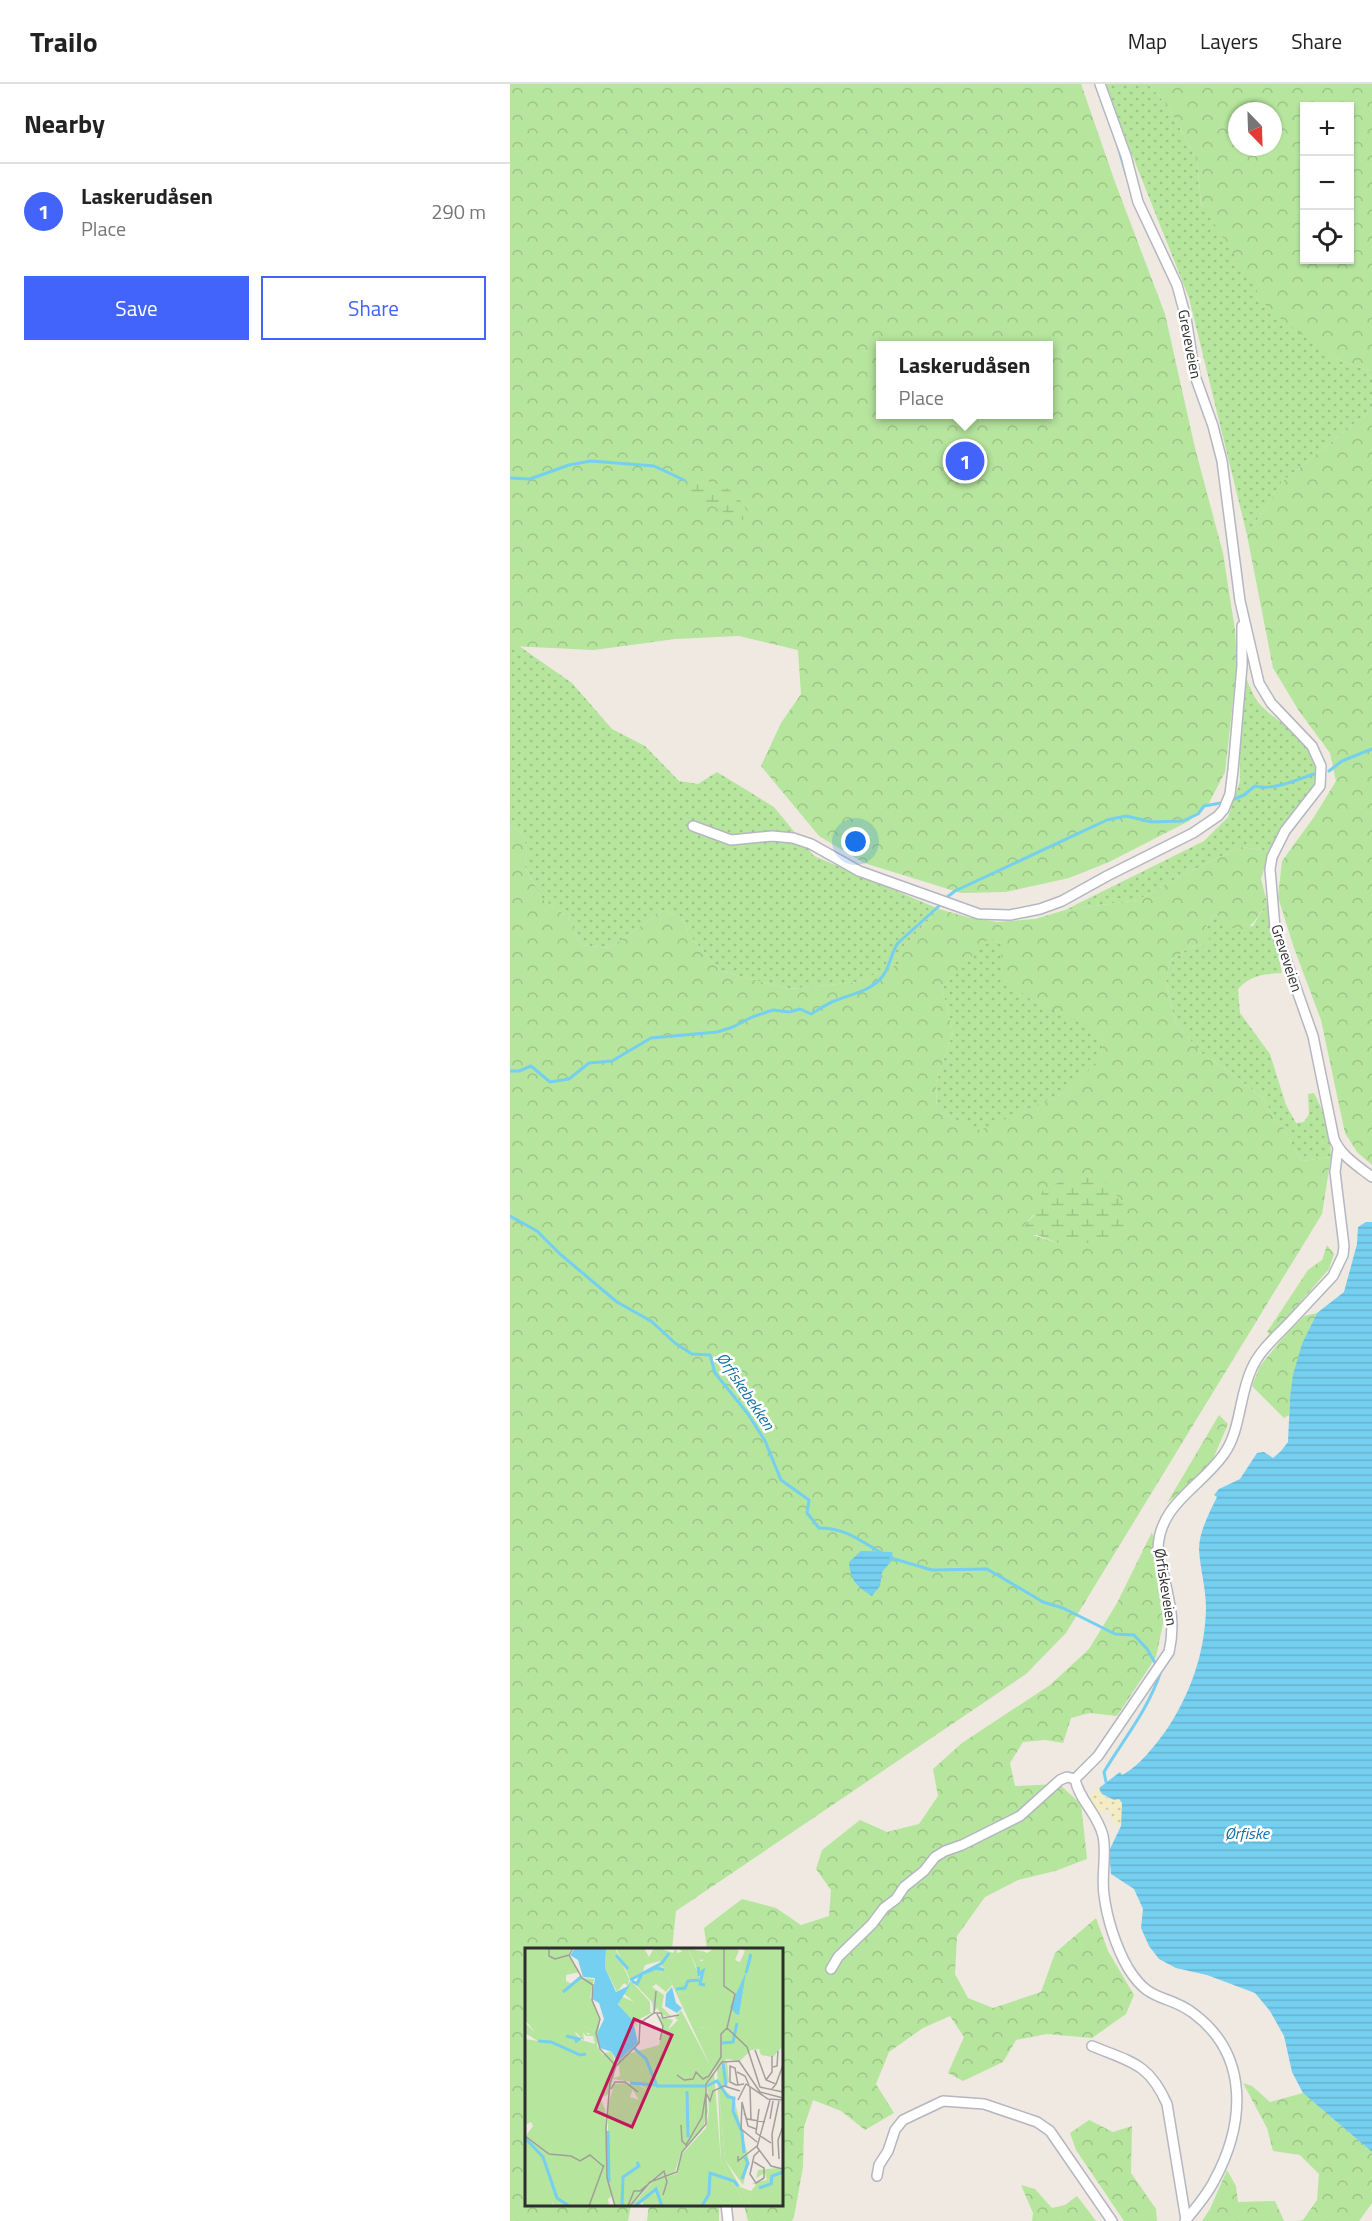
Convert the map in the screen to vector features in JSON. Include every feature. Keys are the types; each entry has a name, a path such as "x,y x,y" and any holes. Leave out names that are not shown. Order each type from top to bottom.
{"street":[{"name":"Greveveien","path":"1100,84 1126,156 1138,202 1177,285 1186,318 1195,376 1213,426 1222,460 1243,615 1256,674 1271,704 1304,735 1322,766 1320,786 1285,831 1272,857 1270,869 1275,928 1313,1036 1330,1123 1338,1148"},
{"name":"Greveveien","path":"693,826 731,840 772,836 793,838 811,844 859,871 980,914 1010,915 1062,902 1107,876 1193,833 1218,816 1230,794 1233,770 1242,666 1243,615"},
{"path":"1338,1148 1372,1177"},
{"name":"Ørfiskeveien","path":"1075,1779 1098,1756 1169,1652 1173,1635 1171,1600 1158,1550 1162,1529 1173,1506 1216,1465 1230,1444 1242,1391 1256,1360 1333,1276 1340,1264 1344,1246 1335,1172 1338,1148"},
{"path":"831,1969 838,1957 857,1940 884,1908 896,1899 904,1887 935,1857 1020,1816 1060,1780 1067,1777 1075,1779 1077,1788 1095,1814 1102,1835 1104,1895 1113,1933 1129,1969 1146,1991 1190,2011 1211,2027 1222,2042 1234,2072 1235,2130 1214,2182 1185,2220"},
{"path":"1092,2046 1138,2064 1147,2071 1160,2088 1167,2104 1185,2220"},
{"path":"877,2176 879,2165 888,2151 895,2130 903,2120 943,2102 984,2104 1037,2122 1050,2131 1112,2221"},
{"path":"726,2206 728,2221"}],"green space":[{"path":"510,84 1081,84 1165,314 1195,448 1223,553 1235,630 1237,665 1225,772 1209,803 1189,821 1109,862 1069,878 1006,892 961,893 864,863 819,836 761,766 781,723 801,694 798,650 739,636 675,639 594,650 510,646"},
{"path":"1104,84 1148,84 1168,106 1197,160 1201,204 1332,357 1372,372 1372,409 1282,482 1247,535 1189,298"},
{"path":"1148,84 1372,84 1372,372 1332,357 1269,310 1201,203 1197,160 1168,106"},
{"path":"1372,409 1372,1165 1357,1152 1345,1133 1321,1020 1278,897 1282,861 1314,817 1336,781 1330,753 1299,711 1273,668 1247,535 1282,482"},
{"path":"704,480 725,487 739,498 747,511 745,520 737,519 709,504 692,502 687,496 687,488 690,483"},
{"path":"510,646 519,646 572,683 612,729 645,746 679,781 698,784 717,772 774,807 814,856 939,909 904,946 900,964 857,982 789,989 721,971 689,935 683,919 664,910 609,948 581,945 568,917 542,899 525,867 527,850 523,835 510,825"},
{"path":"1239,655 1249,686 1258,702 1308,748 1315,759 1318,770 1312,788 1281,829 1270,851 1241,847 1138,900 1065,910 1204,841 1228,817 1240,781"},
{"path":"510,825 523,835 527,850 525,867 542,899 568,917 581,945 609,948 664,910 683,919 689,935 721,971 789,989 857,982 899,964 904,946 939,909 997,922 1035,919 1065,910 1138,900 1241,847 1270,851 1261,879 1267,902 1253,923 1243,929 1237,929 1215,914 1205,928 1210,941 1206,945 1190,947 1170,961 1166,980 1175,1022 1200,1052 1265,1100 1274,1119 1283,1127 1301,1161 1331,1157 1322,1214 1066,1633 1026,1674 676,1911 672,1948 525,1948 525,2206 631,2206 628,2221 510,2221","holes":["989,938 1001,943 1002,978 1030,999 1090,1027 1103,1043 1100,1061 1060,1095 980,1130 937,1111 936,1083 953,1032 942,988","1033,1215 1127,1233 1109,1243 1058,1243 1020,1231"]},
{"path":"1267,902 1282,973 1258,976 1243,984 1238,989 1240,1013 1270,1054 1286,1105 1296,1123 1304,1122 1309,1114 1308,1094 1314,1093 1327,1124 1331,1157 1301,1161 1283,1127 1274,1119 1265,1100 1200,1052 1175,1022 1166,980 1170,961 1190,947 1205,945 1205,928 1215,914 1221,916 1231,927 1253,926"},
{"path":"988,937 1001,943 1030,999 1090,1026 1103,1043 1100,1062 1060,1095 980,1131 937,1111 936,1083 953,1032 942,988"},
{"path":"1101,1177 1122,1202 1127,1234 1110,1243 1058,1243 1037,1235 1025,1236 1019,1232 1034,1215 1043,1190 1066,1179"},
{"path":"1327,1245 1334,1254 1329,1269 1271,1336 1267,1332 1308,1270 1322,1260"},
{"path":"1317,1313 1297,1362 1289,1415 1284,1418 1252,1386 1260,1366 1282,1339 1304,1316"},
{"path":"1219,1415 1228,1424 1213,1459 1191,1484 1167,1503"},
{"path":"1152,1532 1163,1578 1163,1624 1156,1657 1117,1716 1090,1713 1071,1718 1063,1743 1045,1740 1023,1742 1010,1763 1015,1786 1059,1784 1081,1804 1087,1859 1055,1871 1018,1880 985,1897 957,1936 955,1974 968,1998 993,2008 1041,1992 1055,1953 1096,1918 1108,1951 1134,1995 1126,2014 1092,2038 1047,2034 1016,2040 1003,2062 963,2081 948,2073 964,2037 950,2016 923,2028 889,2052 876,2084 894,2113 865,2130 841,2111 813,2100 804,2127 803,2167 792,2221 748,2221 744,2206 783,2206 783,1948 707,1948 704,1928 742,1899 776,1908 801,1925 829,1916 831,1890 816,1869 822,1850 860,1820 887,1832 919,1824 938,1796 933,1769 962,1743 1050,1685 1089,1649 1117,1603"},
{"path":"1243,2083 1252,2086 1270,2102 1303,2093 1372,2152 1372,2203 1359,2221 1297,2221 1303,2220 1317,2200 1319,2174 1300,2155 1273,2151 1267,2128"},
{"path":"1089,2120 1113,2132 1132,2126 1131,2173 1156,2209 1157,2221 1124,2221 1076,2150 1070,2133"},
{"path":"1227,2170 1236,2186 1238,2202 1275,2201 1284,2221 1202,2221 1210,2209"},
{"path":"1021,2185 1035,2189 1052,2208 1065,2205 1077,2196 1096,2221 1032,2221 1033,2213"},
{"path":"649,2206 719,2206 719,2221 647,2221"}],"sand":[{"path":"1099,1788 1102,1795 1114,1800 1119,1799 1122,1803 1121,1826 1115,1825 1109,1809 1099,1813 1089,1796"}],"water":[{"name":"Ørfiske","path":"1366,1222 1372,1222 1372,2152 1303,2093 1292,2072 1284,2036 1270,2011 1255,1993 1207,1975 1176,1968 1159,1959 1149,1946 1141,1928 1143,1909 1134,1889 1111,1874 1109,1851 1121,1826 1122,1803 1119,1799 1114,1800 1102,1794 1099,1788 1120,1772 1122,1775 1141,1761 1167,1729 1183,1701 1195,1672 1203,1640 1206,1608 1199,1542 1205,1522 1217,1497 1214,1495 1219,1489 1240,1479 1257,1453 1264,1452 1273,1458 1288,1442 1293,1375 1302,1344 1317,1313 1344,1292 1357,1244 1358,1227"},
{"path":"861,1551 892,1552 893,1559 882,1572 880,1586 872,1596 858,1586 851,1574 849,1562"}],"waterway":[{"path":"1118,146 1126,174"},
{"path":"510,478 530,479 569,465 591,461 654,466 684,480"},
{"path":"1329,771 1342,761 1372,749"},
{"path":"1232,800 1244,795 1255,786 1277,786 1314,774"},
{"path":"946,898 955,891 1107,820 1126,816 1152,822 1183,821 1198,814 1204,806 1221,803"},
{"path":"510,1071 519,1071 531,1066 550,1082 569,1079 589,1063 612,1061 651,1038 717,1032 773,1010 789,1012 800,1009 811,1014 829,1003 865,990 877,982 885,973 898,943 939,906"},
{"name":"Ørfiskebekken","path":"510,1216 537,1231 560,1254 617,1302 651,1321 675,1343 692,1354 710,1355 715,1373 748,1414 765,1441 781,1480 809,1500 807,1513 819,1528 844,1532 880,1552"},
{"name":"Ørfiskebekken","path":"891,1558 932,1570 987,1569 1043,1602 1063,1608 1115,1634 1134,1635 1147,1649 1157,1666"},
{"name":"Ørfiskebekken","path":"1106,1782 1104,1772 1143,1711 1161,1671"}],"place":[{"name":"Laskerudåsen","path":"965,461"}]}
